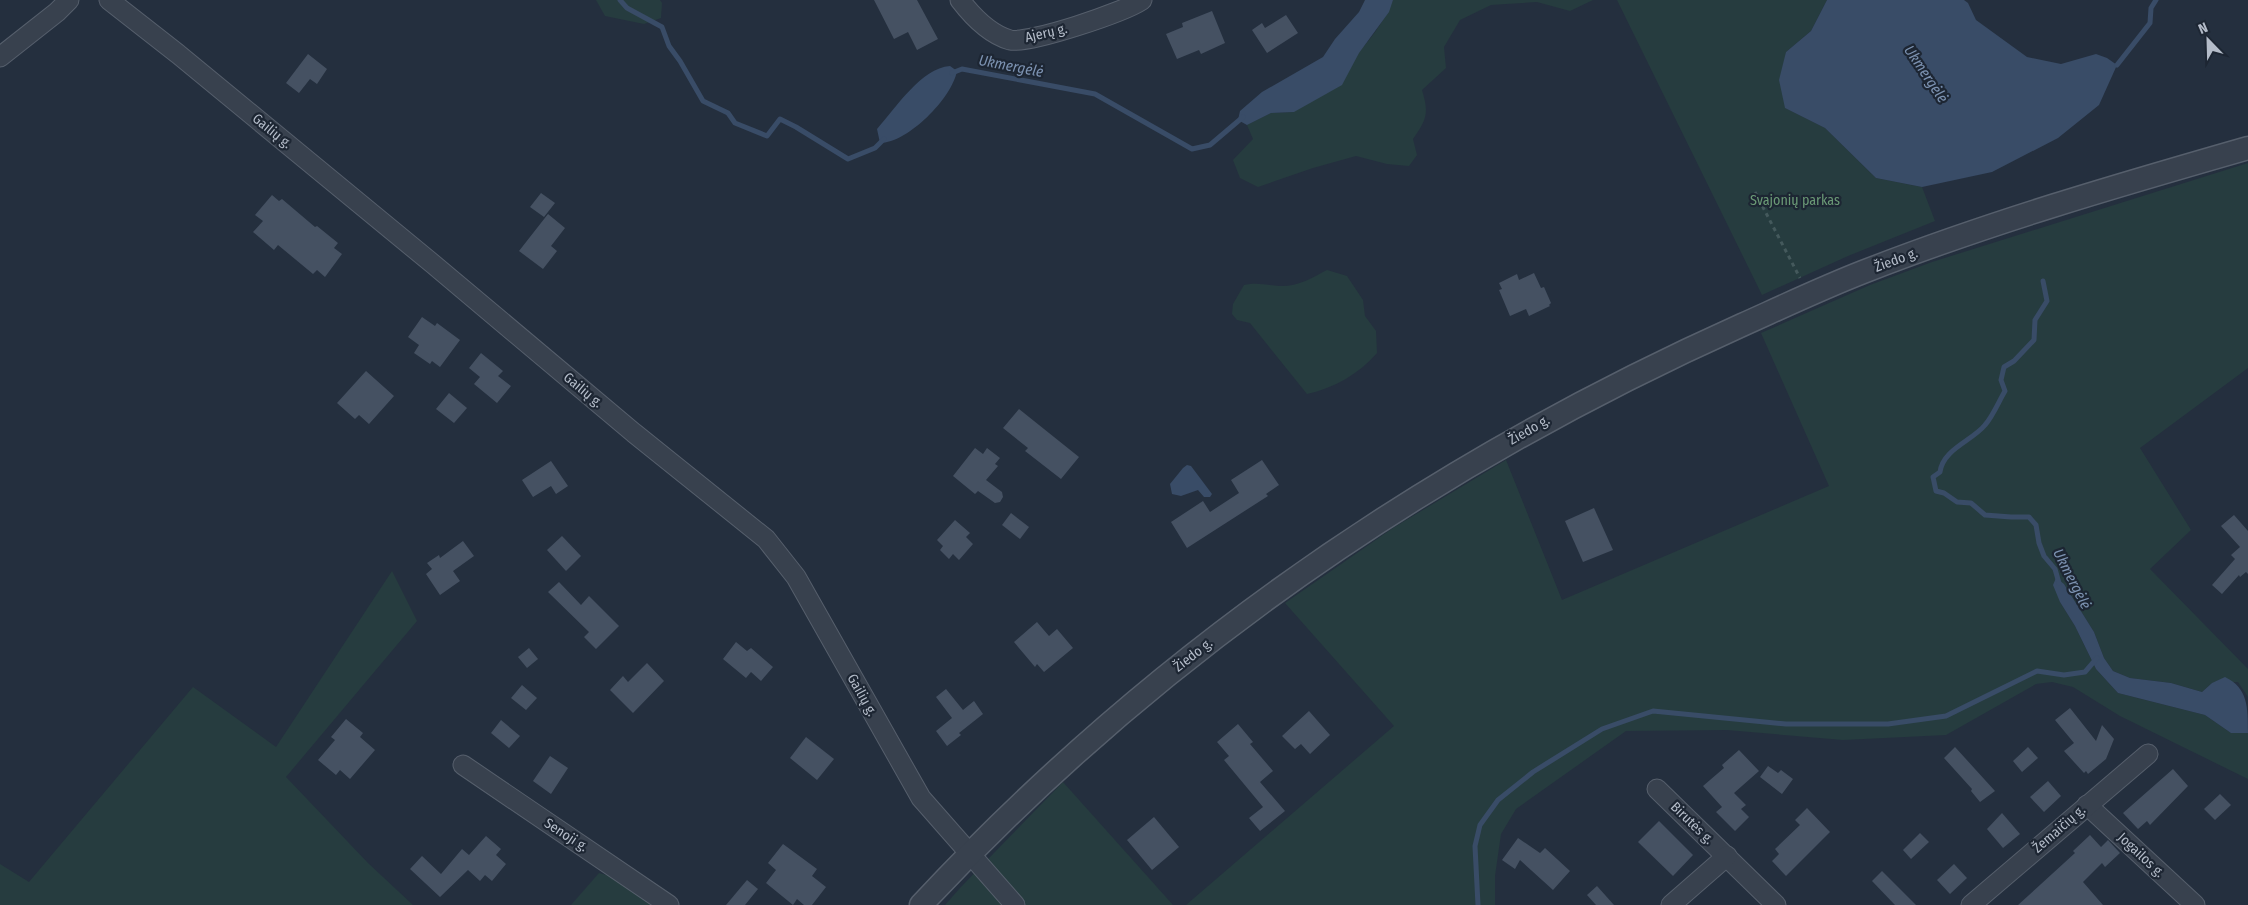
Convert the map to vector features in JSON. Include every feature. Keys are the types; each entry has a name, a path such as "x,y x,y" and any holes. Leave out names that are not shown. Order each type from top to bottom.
{"street":[{"path":"0,57 57,12 69,0"},
{"name":"Gailių g.","path":"109,0 178,54 422,254 641,439 766,539 796,577 921,798 1015,905"},
{"name":"Ajerų g.","path":"960,0 986,29 1012,40 1046,34 1097,20 1142,0"},
{"name":"Žiedo g.","path":"921,905 970,855 1093,738 1158,682 1250,610 1360,534 1456,472 1544,421 1689,349 1861,273 2040,211 2248,148"},
{"name":"Žemaičių g.","path":"1971,905 2148,754"},
{"name":"Senoji g.","path":"463,765 669,905"},
{"name":"Birutės g.","path":"1657,789 1776,905"},
{"name":"Jogailos g.","path":"2087,805 2194,905"},
{"path":"1671,905 1727,856"}],"path":[{"path":"1755,192 1798,274"}],"green space":[{"path":"596,0 660,0 662,3 661,18 644,24 605,16"},
{"path":"1393,0 1593,0 1570,11 1537,2 1491,5 1460,20 1444,47 1446,68 1422,90 1426,105 1425,116 1413,139 1417,155 1409,166 1387,164 1356,156 1313,168 1258,187 1240,178 1233,160 1253,139 1247,125 1271,113 1294,112 1363,47 1375,33"},
{"name":"Svajonių parkas","path":"1617,0 1827,0 1811,31 1786,52 1785,108 1825,128 1876,178 1922,187 1935,221 1848,256 1762,295"},
{"path":"2248,163 2248,368 2140,448 2191,530 2150,569 2248,669 2248,697 2238,682 2212,683 2202,692 2171,683 2130,678 2113,671 2104,658 2094,632 2064,584 2060,602 2075,626 2096,669 2118,693 2205,715 2231,733 2248,733 2248,779 2120,716 2073,687 2052,682 2036,684 1946,735 1843,740 1727,730 1626,731 1516,809 1501,834 1495,876 1495,905 1186,905 1394,726 1285,603 1393,528 1506,460 1562,600 1829,486 1761,333 1870,285 1932,262"},
{"path":"1327,270 1347,276 1363,300 1365,316 1376,331 1377,353 1354,374 1327,388 1307,394 1250,323 1237,320 1232,314 1233,304 1244,285 1292,285"},
{"path":"392,571 417,621 286,777 368,863 413,905 0,905 0,864 29,882 193,687 276,747"},
{"path":"1063,782 1173,905 945,905 960,888"},
{"path":"599,873 625,880 660,905 571,905"}],"water":[{"path":"1365,0 1393,0 1389,12 1359,53 1342,85 1294,112 1271,113 1247,125 1238,120 1240,111 1262,92 1323,57 1335,39 1359,12"},
{"path":"1827,0 1964,0 1968,3 1976,20 2027,57 2061,64 2096,54 2107,58 2117,65 2099,105 2058,138 1992,172 1922,187 1876,178 1825,128 1785,108 1779,80 1786,52 1811,31"},
{"path":"950,66 957,71 947,94 938,106 903,136 880,143 877,129 910,90 919,81 939,68"},
{"path":"1187,465 1191,466 1212,494 1210,497 1204,497 1198,490 1181,496 1172,494 1170,484"},
{"path":"2056,578 2064,584 2094,632 2104,658 2113,671 2130,678 2171,683 2202,692 2212,683 2225,677 2233,681 2245,699 2248,715 2248,733 2231,733 2205,715 2118,693 2096,669 2075,626 2060,602 2053,585"}],"building":[{"path":"874,0 917,0 938,39 917,50 908,32 894,39"},
{"path":"1212,11 1225,43 1201,54 1199,50 1177,59 1166,34 1183,27 1182,23"},
{"path":"1286,15 1298,33 1267,53 1252,30 1262,23 1265,28"},
{"path":"308,54 327,69 317,84 310,79 299,93 286,83"},
{"path":"541,193 555,203 544,217 530,207"},
{"path":"272,195 279,201 282,199 315,227 317,226 338,243 334,248 342,254 325,277 317,270 313,274 278,245 274,250 253,232 263,221 255,215"},
{"path":"548,214 565,228 551,246 557,251 543,269 519,251"},
{"path":"1534,273 1541,288 1544,287 1551,303 1550,306 1529,316 1526,309 1510,316 1499,290 1502,289 1499,283 1517,274 1519,280"},
{"path":"422,317 435,326 437,323 460,340 440,367 432,361 430,364 414,353 419,345 408,337"},
{"path":"481,353 503,371 498,376 511,386 497,403 474,384 480,377 469,368"},
{"path":"366,371 394,396 369,424 359,415 355,419 337,403"},
{"path":"449,393 467,408 454,423 436,409"},
{"path":"1019,409 1079,457 1061,479 1025,451 1028,448 1003,428"},
{"path":"975,448 983,454 987,448 1000,458 995,464 998,466 986,480 1002,492 1003,497 1000,502 995,503 978,491 975,494 953,476"},
{"path":"1262,460 1279,485 1266,494 1268,496 1187,548 1171,522 1203,501 1210,512 1239,493 1231,480"},
{"path":"551,461 568,486 556,494 551,486 533,497 522,480"},
{"path":"1594,508 1613,550 1583,562 1565,521"},
{"path":"1011,513 1029,527 1020,539 1002,525"},
{"path":"2234,515 2248,531 2248,574 2246,572 2240,577 2239,575 2222,594 2212,585 2235,559 2231,555 2240,547 2221,526"},
{"path":"955,520 970,533 966,537 973,544 959,560 953,554 949,559 940,550 943,546 937,540"},
{"path":"562,536 581,556 566,571 547,550"},
{"path":"463,541 474,556 453,571 460,581 440,595 426,574 432,569 427,563 439,555 440,558"},
{"path":"559,582 581,605 589,596 619,626 596,649 584,637 589,632 548,592"},
{"path":"1037,622 1049,636 1057,629 1073,648 1044,672 1037,664 1035,667 1014,642"},
{"path":"736,642 747,651 751,648 773,667 761,681 751,672 746,678 723,659"},
{"path":"529,648 538,659 527,668 518,657"},
{"path":"647,663 664,681 633,713 610,690 623,676 628,682"},
{"path":"522,685 537,698 526,710 511,698"},
{"path":"946,689 963,710 974,701 983,714 959,733 961,735 947,746 936,731 952,718 936,697"},
{"path":"2070,708 2096,741 2102,725 2114,739 2106,759 2088,774 2086,771 2084,773 2064,751 2074,743 2055,720"},
{"path":"1309,711 1330,735 1310,754 1301,744 1295,749 1282,736"},
{"path":"346,719 363,733 360,737 375,750 350,779 340,770 336,775 318,760 335,740 331,737"},
{"path":"501,720 520,736 509,748 491,733"},
{"path":"1238,724 1253,742 1250,744 1273,771 1260,782 1285,811 1260,831 1249,818 1263,807 1224,760 1229,756 1217,742"},
{"path":"806,737 834,759 817,780 790,758"},
{"path":"1955,747 1995,791 1980,802 1971,791 1972,789 1944,758"},
{"path":"2028,747 2038,758 2022,772 2013,761"},
{"path":"1739,750 1759,771 1734,793 1746,805 1741,809 1749,817 1735,831 1716,812 1722,807 1703,786 1724,768 1722,765"},
{"path":"550,756 568,768 551,794 533,781"},
{"path":"1768,766 1778,773 1781,770 1793,779 1782,794 1760,777"},
{"path":"2173,769 2188,786 2150,825 2147,821 2138,829 2123,813"},
{"path":"2048,781 2061,796 2044,812 2030,797"},
{"path":"2220,794 2231,805 2215,820 2204,809"},
{"path":"1807,808 1830,832 1786,876 1772,861 1779,854 1775,849 1800,825 1795,820"},
{"path":"2002,813 2020,834 2003,848 1987,829"},
{"path":"1154,817 1179,847 1152,870 1127,840"},
{"path":"1659,821 1693,855 1673,876 1638,842"},
{"path":"1920,833 1929,842 1911,859 1903,850"},
{"path":"2090,835 2101,847 2108,840 2120,853 2105,867 2102,863 2083,882 2103,905 2018,905 2075,853 2073,851"},
{"path":"486,836 501,849 496,855 506,864 492,881 485,875 480,881 468,870 440,897 410,869 422,856 441,874 462,849 469,855"},
{"path":"1518,838 1540,853 1545,848 1570,871 1553,890 1520,860 1515,869 1502,860"},
{"path":"783,844 817,869 812,876 826,887 812,905 804,905 797,899 793,905 766,883 776,870 768,863"},
{"path":"1954,864 1967,878 1950,894 1937,880"},
{"path":"1882,871 1916,905 1895,905 1872,881"},
{"path":"747,880 758,889 745,905 726,905"},
{"path":"1597,886 1614,905 1596,905 1587,895"}],"waterway":[{"name":"Ukmergėlė","path":"620,0 627,8 662,27 669,46 703,101 728,113 735,123 767,136 780,119 848,159 875,148 884,139"},
{"path":"2117,65 2150,23 2151,8 2156,0"},
{"name":"Ukmergėlė","path":"952,73 962,69 1095,94 1192,149 1210,145 1243,117"},
{"name":"Ukmergėlė","path":"2043,281 2047,301 2035,320 2034,340 2014,361 2004,367 2001,380 2005,391 1988,421 1979,431 1946,457 1940,472 1933,477 1936,491 1944,493 1957,502 1971,503 1985,515 2029,517 2036,525 2039,543 2044,556 2055,569 2059,583"},
{"path":"1478,905 1475,846 1480,825 1498,800 1533,772 1602,729 1653,711 1786,724 1888,724 1946,716 2037,671 2064,675 2085,672 2097,658"}]}
